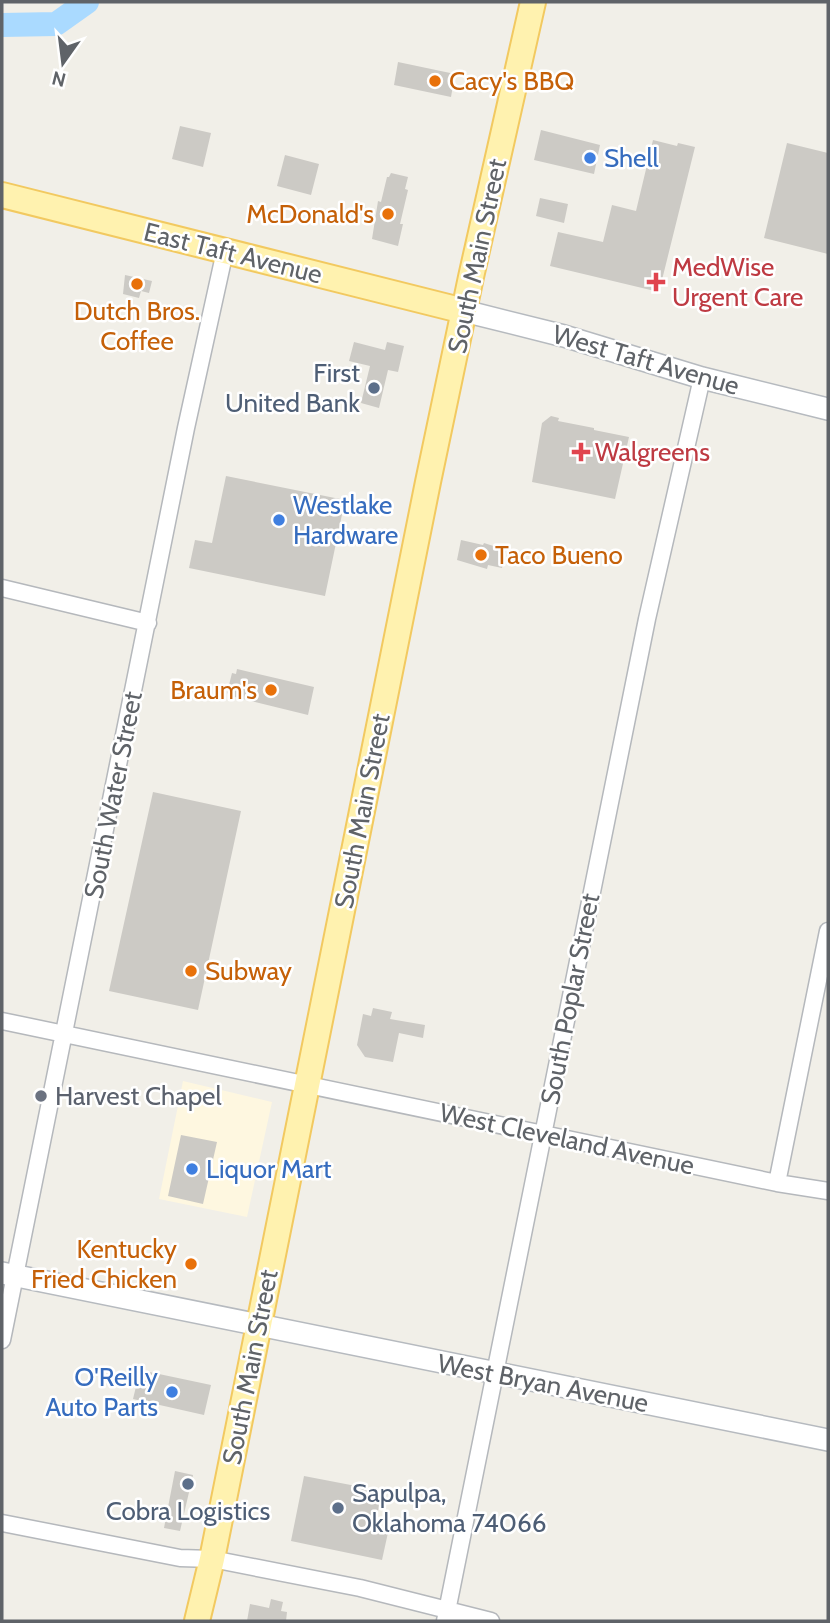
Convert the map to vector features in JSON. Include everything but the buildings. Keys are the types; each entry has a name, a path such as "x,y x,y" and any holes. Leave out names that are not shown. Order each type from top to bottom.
{"main road":[{"name":"South Main Street","path":"197,1621 212,1559 464,311 533,2"},
{"name":"East Taft Avenue","path":"2,195 464,311"}],"street":[{"name":"South Water Street","path":"2,1340 8,1275 65,1034 186,428 225,251"},
{"name":"West Taft Avenue","path":"464,311 564,336 702,378 828,409"},
{"name":"South Poplar Street","path":"446,1615 647,619 702,378"},
{"path":"2,588 148,623"},
{"path":"778,1183 828,931"},
{"name":"West Cleveland Avenue","path":"2,1021 306,1086 828,1191"},
{"name":"West Bryan Avenue","path":"8,1275 828,1440"},
{"path":"2,1523 180,1558 212,1559 360,1588 446,1615 491,1621"}],"shaded area":[{"path":"183,1081 272,1102 247,1217 159,1199"}],"waterway":[{"path":"2,25 56,24 87,2"}],"place":[{"name":"Cacy's BBQ","path":"435,81"},
{"name":"Shell","path":"590,158"},
{"name":"McDonald's","path":"388,214"},
{"name":"MedWise Urgent Care","path":"656,282"},
{"name":"Dutch Bros. Coffee","path":"137,284"},
{"name":"First United Bank","path":"374,388"},
{"name":"Walgreens","path":"581,452"},
{"name":"Westlake Hardware","path":"279,520"},
{"name":"Taco Bueno","path":"481,555"},
{"name":"Braum's","path":"271,690"},
{"name":"Subway","path":"191,971"},
{"name":"Harvest Chapel","path":"41,1096"},
{"name":"Liquor Mart","path":"192,1169"},
{"name":"Kentucky Fried Chicken","path":"191,1264"},
{"name":"O'Reilly Auto Parts","path":"172,1392"},
{"name":"Cobra Logistics","path":"188,1484"},
{"name":"Sapulpa, Oklahoma 74066","path":"338,1508"}]}
